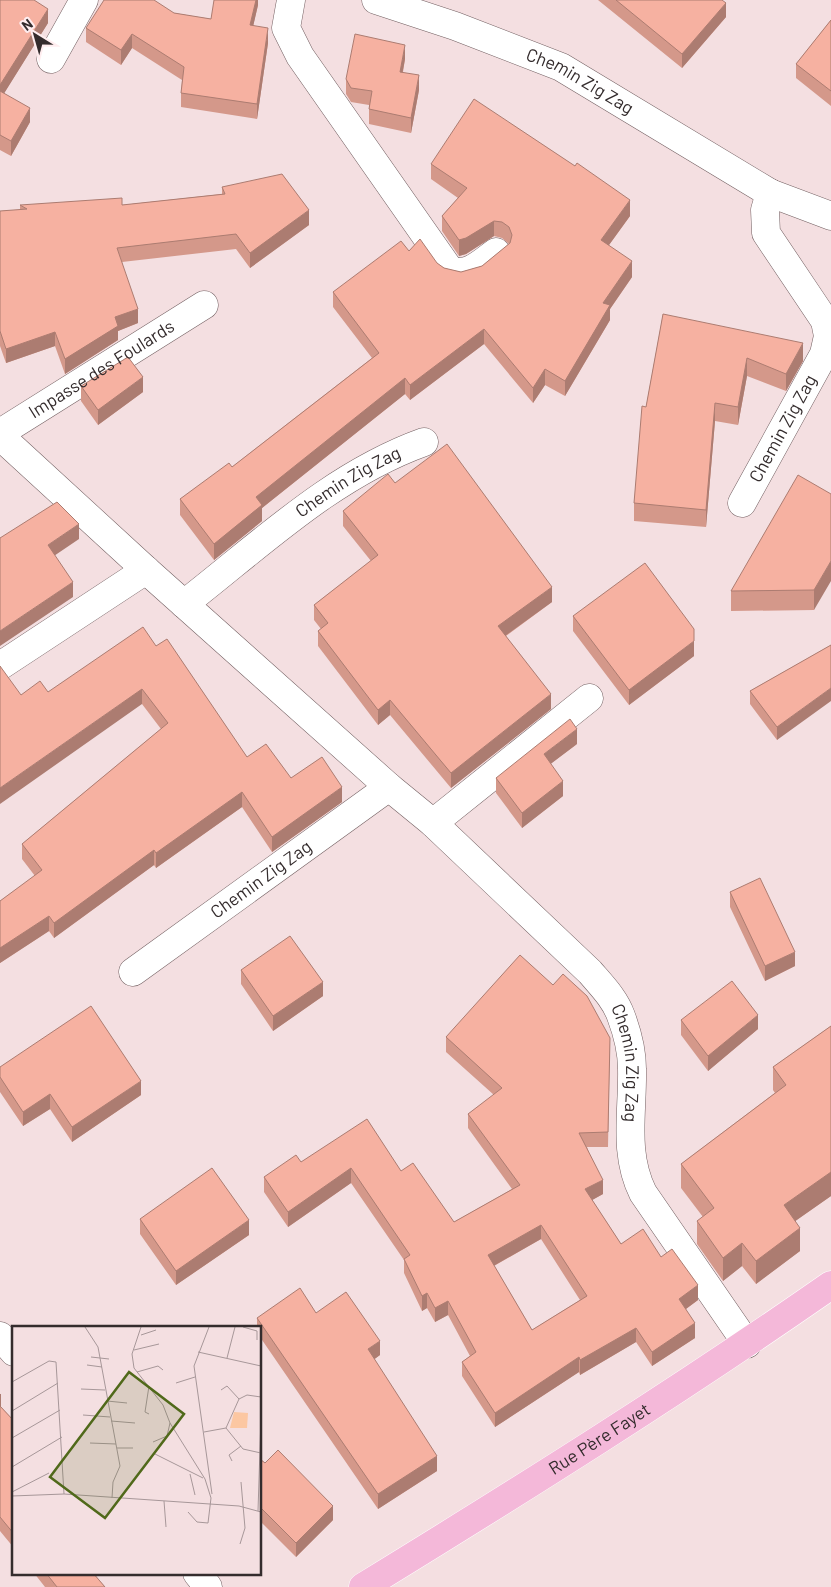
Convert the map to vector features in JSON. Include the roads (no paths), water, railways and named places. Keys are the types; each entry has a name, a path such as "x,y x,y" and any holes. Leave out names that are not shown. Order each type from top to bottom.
{"main road":[{"name":"Rue Père Fayet","path":"363,1587 541,1477 747,1344 831,1285"}],"street":[{"path":"51,59 84,0"},
{"path":"291,0 286,28 300,56 449,269 456,273 467,273 496,252"},
{"name":"Chemin Zig Zag","path":"376,0 454,26 561,67 770,192 831,216"},
{"name":"Chemin Zig Zag","path":"742,503 824,354 828,336 825,321 766,233 765,210 770,192"},
{"name":"Impasse des Foulards","path":"0,435 204,306"},
{"name":"Chemin Zig Zag","path":"0,435 146,570 389,787 433,823 590,972 609,994 621,1014 632,1067 630,1154 635,1177 676,1242 747,1344"},
{"name":"Chemin Zig Zag","path":"184,604 329,491 366,468 398,452 424,442"},
{"path":"0,666 146,570"},
{"path":"433,823 589,698"},
{"name":"Chemin Zig Zag","path":"133,972 389,787"},
{"path":"0,1336 12,1350"},
{"path":"198,1574 208,1587"}]}
